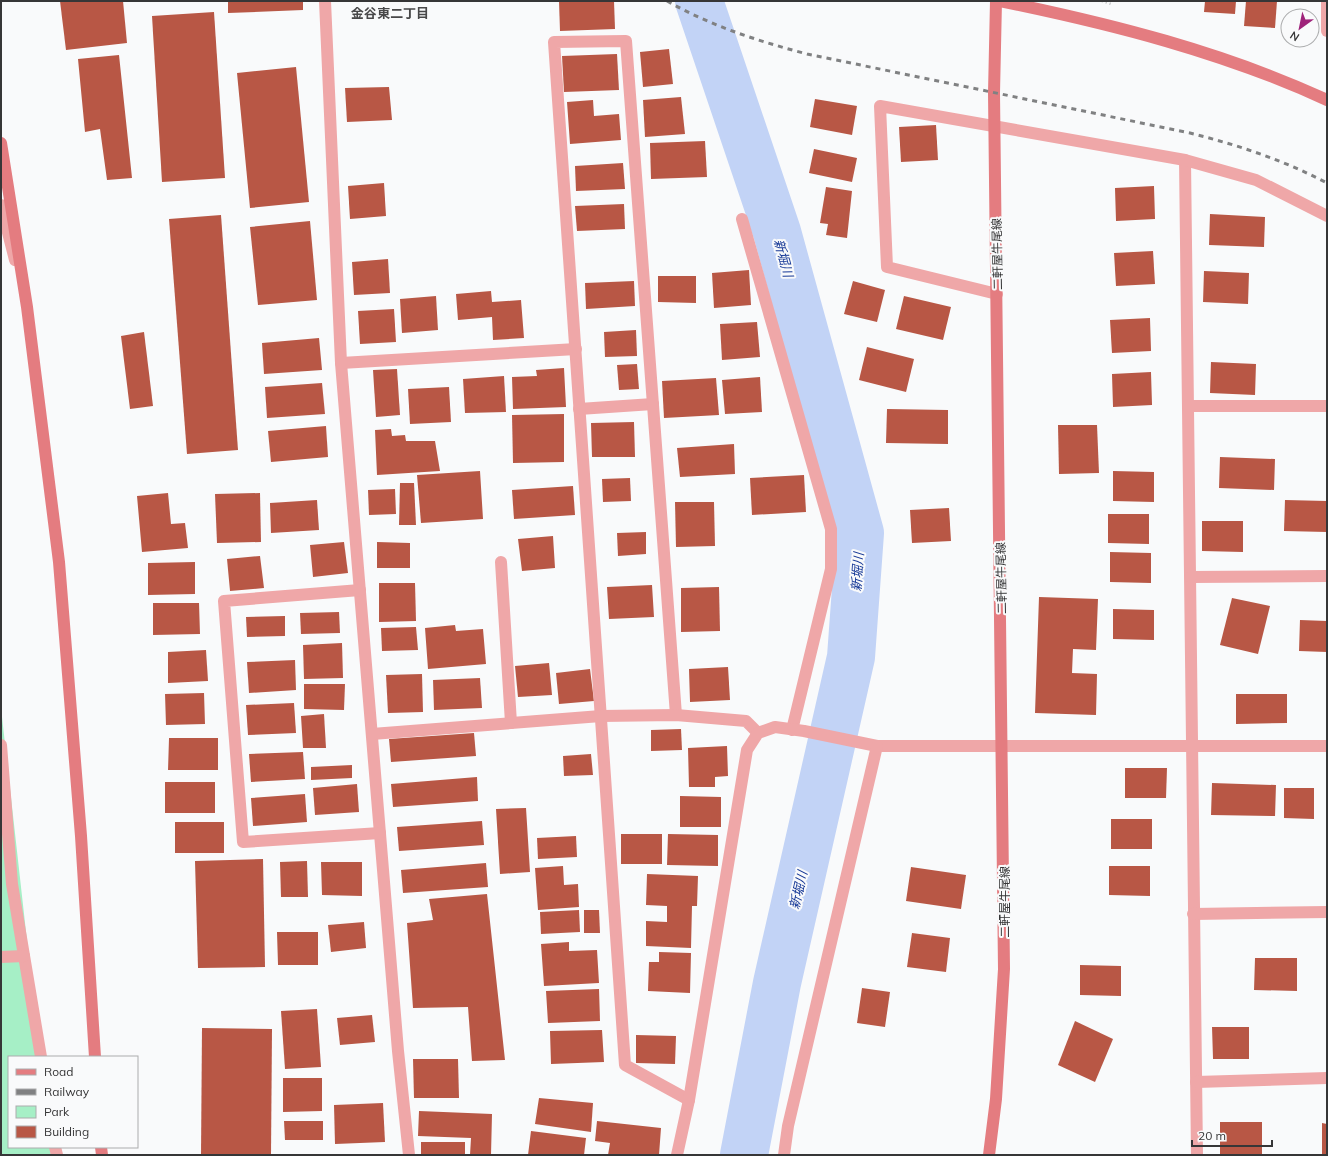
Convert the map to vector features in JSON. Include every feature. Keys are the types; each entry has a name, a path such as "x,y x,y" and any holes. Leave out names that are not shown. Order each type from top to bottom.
{"street":[{"path":"325,1 341,363 398,1051 409,1155"},
{"name":"二軒屋牛尾線","path":"989,1155 996,1099 1004,969 998,294 994,93 996,1"},
{"path":"1000,1 1132,31 1192,49 1255,70 1327,100"},
{"path":"1327,1 1327,31"},
{"path":"676,715 626,41 554,42 625,1065 689,1100"},
{"path":"998,294 887,267 880,106 995,125 1185,160 1256,180 1327,216"},
{"path":"1,143 27,307 59,562 81,844 95,1056"},
{"path":"1185,160 1197,1155"},
{"path":"1,205 27,307"},
{"path":"742,220 831,529 831,569 798,730"},
{"path":"341,363 576,349"},
{"path":"580,409 653,404"},
{"path":"1188,406 1327,406"},
{"path":"501,562 511,723"},
{"path":"1191,577 1327,576"},
{"path":"360,590 224,601 243,842 380,833"},
{"path":"372,734 601,716 676,715 746,721 758,732"},
{"path":"677,1155 689,1100 747,750 758,732 775,727 798,730 877,746 1327,746"},
{"path":"1,745 12,884 41,1056"},
{"path":"784,1155 788,1126 877,746"},
{"path":"1193,914 1327,912"},
{"path":"1,958 24,956"},
{"path":"1196,1082 1327,1078"}],"green space":[{"path":"1,708 40,1056 8,1056 8,1148 50,1148 51,1155 1,1155"}],"building":[{"path":"60,1 123,1 127,43 66,50"},
{"path":"228,1 303,1 303,10 228,13"},
{"path":"559,1 614,1 615,29 560,31"},
{"path":"1205,1 1236,1 1235,14 1204,12"},
{"path":"1246,1 1277,1 1275,28 1244,26"},
{"path":"214,12 225,178 162,182 152,16"},
{"path":"669,49 673,84 643,87 640,52"},
{"path":"617,54 619,90 564,92 562,56"},
{"path":"119,55 132,178 107,180 100,129 85,132 78,59"},
{"path":"296,67 309,202 250,208 237,73"},
{"path":"389,87 392,120 347,122 345,88"},
{"path":"681,97 685,134 645,137 643,100"},
{"path":"815,99 857,106 852,135 810,127"},
{"path":"593,100 594,116 619,114 621,140 570,144 567,102"},
{"path":"936,125 938,160 901,162 899,127"},
{"path":"705,141 707,177 651,179 650,143"},
{"path":"814,149 857,158 852,182 809,173"},
{"path":"623,163 625,189 576,191 575,166"},
{"path":"384,183 386,216 350,219 348,186"},
{"path":"1154,186 1155,219 1116,221 1115,188"},
{"path":"826,187 852,191 847,238 826,235 828,224 820,223"},
{"path":"624,204 625,229 577,231 575,206"},
{"path":"1210,214 1265,217 1264,247 1209,245"},
{"path":"221,215 238,450 187,454 169,219"},
{"path":"310,221 317,300 258,305 250,227"},
{"path":"1153,251 1155,284 1116,286 1114,253"},
{"path":"388,259 390,293 354,295 352,262"},
{"path":"749,270 751,305 714,308 712,273"},
{"path":"1204,271 1249,273 1248,304 1203,302"},
{"path":"658,276 696,276 696,303 658,302"},
{"path":"634,281 635,306 586,309 585,283"},
{"path":"853,281 885,290 877,322 844,314"},
{"path":"491,291 492,302 521,300 524,338 493,340 492,317 458,320 456,294"},
{"path":"436,296 438,330 402,333 400,299"},
{"path":"904,296 951,307 943,340 896,329"},
{"path":"394,309 396,342 360,344 358,311"},
{"path":"1150,318 1151,351 1112,353 1110,320"},
{"path":"757,322 760,357 722,360 720,324"},
{"path":"636,330 637,356 605,357 604,332"},
{"path":"144,332 153,406 130,409 121,336"},
{"path":"319,338 322,370 264,374 262,343"},
{"path":"867,347 914,359 906,392 859,380"},
{"path":"1211,362 1256,364 1255,395 1210,393"},
{"path":"637,364 639,389 619,390 617,365"},
{"path":"564,368 566,407 513,409 512,377 537,376 536,370"},
{"path":"397,369 400,415 376,417 373,370"},
{"path":"1151,372 1152,405 1113,407 1112,374"},
{"path":"504,376 506,412 465,413 463,379"},
{"path":"760,377 762,412 725,414 722,380"},
{"path":"716,378 719,415 664,418 662,381"},
{"path":"322,383 325,414 267,418 265,387"},
{"path":"449,387 451,422 410,424 408,389"},
{"path":"887,409 948,410 948,444 886,443"},
{"path":"564,414 564,462 513,463 512,415"},
{"path":"634,422 635,457 592,457 591,423"},
{"path":"1058,425 1097,425 1099,473 1059,474"},
{"path":"326,426 328,457 271,462 268,431"},
{"path":"391,429 392,436 405,435 406,441 435,441 440,471 377,475 375,430"},
{"path":"734,444 735,474 680,477 677,448"},
{"path":"1220,457 1275,459 1274,490 1219,488"},
{"path":"480,471 483,519 421,523 417,475"},
{"path":"1113,471 1154,472 1154,502 1113,501"},
{"path":"804,475 806,512 752,515 750,478"},
{"path":"630,478 631,501 603,502 602,479"},
{"path":"400,483 414,483 416,525 399,525"},
{"path":"573,486 575,515 514,519 512,490"},
{"path":"395,489 396,514 369,515 368,490"},
{"path":"168,493 171,524 185,523 188,548 142,552 137,496"},
{"path":"260,493 261,542 217,543 215,494"},
{"path":"317,500 319,530 271,533 270,503"},
{"path":"1285,500 1327,501 1327,532 1284,531"},
{"path":"675,502 714,502 715,546 676,547"},
{"path":"949,508 951,541 912,543 910,510"},
{"path":"1108,514 1149,514 1149,544 1108,543"},
{"path":"1202,521 1243,521 1243,552 1202,551"},
{"path":"646,532 646,554 618,556 617,533"},
{"path":"553,536 555,568 522,571 518,539"},
{"path":"344,542 348,573 313,577 310,545"},
{"path":"377,542 410,543 410,568 377,568"},
{"path":"1110,552 1151,553 1151,583 1110,582"},
{"path":"260,556 264,588 230,591 227,559"},
{"path":"195,562 195,594 148,595 148,563"},
{"path":"379,583 415,583 416,621 379,622"},
{"path":"652,585 654,617 609,619 607,587"},
{"path":"719,587 720,631 681,632 681,588"},
{"path":"1039,597 1098,599 1096,650 1073,649 1072,673 1097,674 1096,715 1035,713"},
{"path":"1232,598 1270,606 1258,654 1220,645"},
{"path":"153,603 199,603 200,634 153,635"},
{"path":"1113,609 1154,610 1154,640 1113,639"},
{"path":"339,612 340,633 301,634 300,613"},
{"path":"285,616 285,636 247,637 246,617"},
{"path":"1300,620 1327,621 1327,652 1299,651"},
{"path":"455,625 456,631 483,629 486,664 428,669 425,628"},
{"path":"416,627 418,650 382,651 381,628"},
{"path":"342,643 343,678 304,679 303,645"},
{"path":"206,650 208,681 168,683 168,652"},
{"path":"295,660 296,690 249,693 247,662"},
{"path":"549,663 552,695 518,697 515,666"},
{"path":"728,667 730,700 690,702 689,669"},
{"path":"590,669 594,701 559,704 556,673"},
{"path":"422,674 423,712 388,713 386,675"},
{"path":"480,678 482,708 434,710 433,680"},
{"path":"304,684 345,684 344,710 304,709"},
{"path":"204,693 205,724 166,725 165,694"},
{"path":"1236,694 1287,694 1287,723 1236,724"},
{"path":"294,703 296,733 248,735 246,705"},
{"path":"324,714 326,748 303,748 301,716"},
{"path":"681,729 682,750 651,751 651,730"},
{"path":"474,733 476,756 391,762 389,739"},
{"path":"169,738 218,738 218,770 168,770"},
{"path":"727,746 728,776 715,777 715,787 689,787 688,748"},
{"path":"303,752 305,779 251,782 249,754"},
{"path":"591,754 593,775 564,776 563,756"},
{"path":"352,765 352,778 311,780 311,767"},
{"path":"1125,768 1167,768 1166,798 1125,798"},
{"path":"477,777 478,801 393,807 391,784"},
{"path":"165,782 215,782 215,813 165,813"},
{"path":"1212,783 1276,785 1275,816 1211,815"},
{"path":"357,784 359,812 315,815 313,788"},
{"path":"1284,788 1314,788 1314,819 1284,818"},
{"path":"305,794 307,822 253,826 251,798"},
{"path":"680,796 721,797 721,827 680,827"},
{"path":"526,808 530,872 500,874 496,809"},
{"path":"1111,819 1152,819 1152,849 1111,849"},
{"path":"482,821 484,845 399,851 397,827"},
{"path":"175,822 224,822 224,853 175,853"},
{"path":"621,834 662,834 662,864 621,864"},
{"path":"668,834 718,835 718,866 667,865"},
{"path":"576,836 577,857 538,859 537,838"},
{"path":"263,859 265,967 198,968 195,861"},
{"path":"307,861 308,897 281,897 280,862"},
{"path":"321,862 362,862 362,896 322,895"},
{"path":"486,863 488,887 403,893 401,870"},
{"path":"563,866 564,885 578,884 579,907 538,910 535,868"},
{"path":"1109,866 1150,866 1150,896 1109,895"},
{"path":"911,867 966,875 961,909 906,901"},
{"path":"647,874 698,876 697,906 692,906 691,948 646,946 646,921 667,922 667,906 646,905"},
{"path":"487,894 505,1060 472,1061 468,1007 413,1008 407,923 433,920 429,899"},
{"path":"579,910 580,932 541,934 540,912"},
{"path":"584,910 599,910 600,933 584,933"},
{"path":"364,922 366,948 331,952 328,925"},
{"path":"277,932 318,932 318,965 278,965"},
{"path":"912,933 950,938 946,972 907,967"},
{"path":"569,942 569,951 597,950 599,983 544,986 541,944"},
{"path":"659,952 691,953 690,993 648,991 649,962 659,962"},
{"path":"1255,958 1297,958 1297,991 1254,990"},
{"path":"1080,965 1121,966 1121,996 1080,995"},
{"path":"862,988 890,992 885,1027 857,1023"},
{"path":"599,989 600,1021 548,1023 546,991"},
{"path":"317,1009 321,1067 285,1069 281,1011"},
{"path":"372,1015 375,1042 340,1045 337,1018"},
{"path":"1075,1021 1113,1039 1095,1082 1058,1065"},
{"path":"1212,1027 1249,1027 1249,1059 1213,1059"},
{"path":"202,1028 272,1029 271,1155 201,1155"},
{"path":"602,1030 604,1062 551,1064 550,1031"},
{"path":"636,1035 676,1036 675,1064 636,1063"},
{"path":"413,1059 458,1059 459,1098 414,1098"},
{"path":"283,1078 322,1078 322,1111 283,1112"},
{"path":"539,1098 593,1103 591,1132 535,1124"},
{"path":"383,1103 385,1142 335,1144 334,1105"},
{"path":"419,1111 492,1114 491,1155 470,1155 471,1138 418,1136"},
{"path":"284,1121 323,1121 323,1140 285,1140"},
{"path":"597,1121 661,1128 659,1155 608,1155 610,1143 595,1141"},
{"path":"1220,1122 1262,1122 1262,1155 1220,1155"},
{"path":"1322,1123 1327,1124 1327,1155 1322,1155"},
{"path":"531,1131 586,1138 584,1155 528,1155"},
{"path":"421,1142 465,1142 465,1155 421,1155"}],"waterway":[{"name":"新堀川","path":"699,1 777,232 860,533 851,657 777,983 744,1155"}],"railway":[{"path":"667,1 701,18 735,32 807,54 1190,133 1260,154 1294,167 1327,183"}],"district":[{"name":"金谷東二丁目","path":"390,13"}]}
